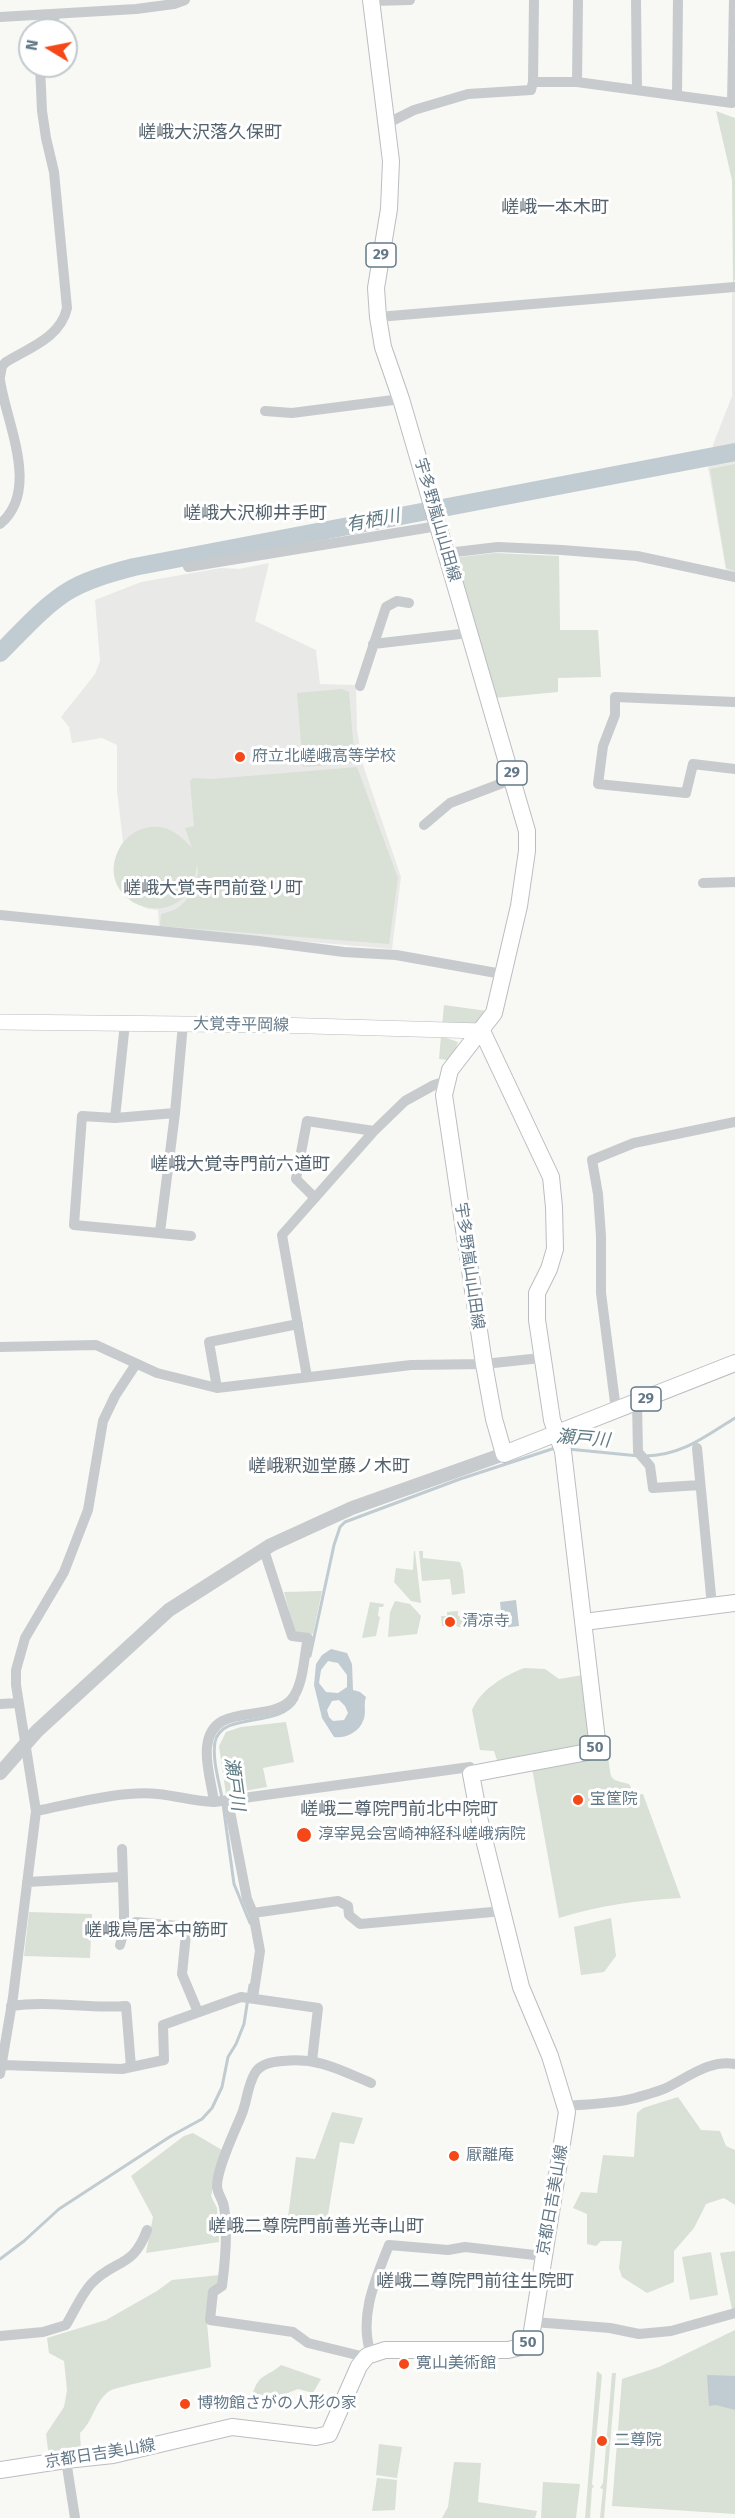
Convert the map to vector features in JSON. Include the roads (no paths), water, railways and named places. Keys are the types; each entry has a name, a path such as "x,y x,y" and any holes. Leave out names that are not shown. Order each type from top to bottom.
{"main road":[{"name":"宇多野嵐山山田線","path":"371,1 391,161 389,209 376,288 383,347 447,553 527,831 527,851 519,906 494,1012 482,1031 456,1061 446,1081 446,1108 484,1364 494,1419 504,1454"},
{"name":"大覚寺平岡線","path":"0,1022 482,1031"},
{"path":"482,1031 550,1177 554,1207 555,1250 549,1269 537,1293 537,1320 541,1358 560,1443 584,1622 735,1603"},
{"name":"29","path":"504,1454 560,1443 616,1410 735,1363"},
{"name":"50","path":"471,1774 595,1749 597,1740 584,1622"},
{"name":"京都日吉美山線","path":"0,2470 126,2453 232,2427 316,2437 329,2434 367,2356 385,2350 508,2350 521,2348 528,2343 534,2322 567,2119 566,2106 550,2056 521,1987 481,1827 471,1774"}],"street":[{"path":"0,17 136,9 174,4 185,0"},
{"path":"371,1 410,0"},
{"path":"386,124 414,110 468,94 531,90 534,0"},
{"path":"577,81 578,0"},
{"path":"636,0 637,90"},
{"path":"677,95 678,0"},
{"path":"533,82 577,81 732,103 734,0"},
{"path":"54,18 57,14"},
{"path":"0,524 17,504 19,490 13,436 0,379 2,366 59,329 67,308 54,172 42,111 41,78"},
{"path":"378,317 735,287"},
{"path":"266,411 292,413 401,399"},
{"path":"188,567 435,516"},
{"path":"447,553 498,546 637,556 735,577"},
{"path":"360,686 386,607 397,601 409,603"},
{"path":"373,644 469,633"},
{"path":"735,702 615,697 615,715 603,746 598,784 686,793 693,764 735,769"},
{"path":"424,825 450,803 513,779"},
{"path":"703,883 735,882"},
{"path":"0,915 279,943 344,952 396,955 502,974"},
{"path":"116,1118 125,1023"},
{"path":"160,1232 175,1113 183,1024"},
{"path":"307,1377 282,1235 374,1131 405,1101 446,1081"},
{"path":"175,1113 116,1118 82,1116 74,1225 191,1236"},
{"path":"315,1198 297,1179 307,1121 374,1131"},
{"path":"616,1410 601,1293 601,1236 598,1194 592,1161 634,1143 735,1122"},
{"path":"217,1388 209,1342 298,1324"},
{"path":"0,1347 96,1344 157,1373 217,1388 411,1365 484,1364 541,1358"},
{"path":"136,1364 115,1396 103,1420 88,1510 64,1572 22,1647 16,1670 18,1703 36,1810 11,2006 4,2022 1,2069 122,2069 164,2060 163,2025 248,1998 318,2008 312,2061"},
{"path":"637,1402 641,1456 650,1466 653,1488 700,1485"},
{"path":"697,1448 712,1606"},
{"path":"0,1773 67,1702 169,1610 271,1545 352,1508 504,1454"},
{"path":"248,1998 260,1951 253,1913 247,1899 206,1749 209,1736 217,1724 225,1719 276,1709 290,1700 298,1686 308,1638 292,1636 264,1550"},
{"path":"0,1704 18,1703"},
{"path":"36,1810 137,1794 221,1801 470,1767 471,1774"},
{"path":"120,1945 124,1926 122,1850"},
{"path":"27,1882 121,1877"},
{"path":"253,1913 338,1901 348,1906 349,1915 360,1924 503,1911"},
{"path":"124,1926 131,1926 136,1922 178,1926 186,1934 182,1974 198,2012"},
{"path":"11,2006 32,2003 105,2008 126,2006 131,2067"},
{"path":"371,2083 334,2066 304,2059 275,2061 261,2066 253,2077 242,2115 231,2136 217,2186 224,2207 224,2271 222,2286 213,2292 210,2320 293,2332 309,2343 367,2356 370,2295 389,2245 448,2250 465,2247 543,2256"},
{"path":"566,2106 603,2104 634,2098 667,2088 678,2080 716,2064 735,2064"},
{"path":"0,2337 43,2332 66,2325 91,2284 133,2256 141,2246 147,2230"},
{"path":"534,2322 610,2328 639,2334 671,2331 735,2313"},
{"path":"66,2460 75,2518"}],"waterway":[{"name":"有栖川","path":"0,653 56,599 73,588 125,569 735,452"},
{"name":"瀬戸川","path":"645,1456 682,1449 735,1418"},
{"name":"瀬戸川","path":"310,1656 334,1545 340,1527 345,1522 460,1479 555,1448"},
{"name":"瀬戸川","path":"568,1449 639,1456"},
{"name":"瀬戸川","path":"222,1798 214,1756 215,1742 220,1732 228,1726 278,1714 289,1708 297,1699"},
{"name":"瀬戸川","path":"223,1804 234,1884 250,1923"},
{"name":"瀬戸川","path":"0,2259 59,2209 171,2136 202,2119 212,2108 222,2087 228,2057 244,2024 250,1985"}],"place":[{"name":"府立北嵯峨高等学校","path":"240,757"},
{"name":"清凉寺","path":"450,1622"},
{"name":"宝筐院","path":"578,1800"},
{"name":"淳宰晃会宮崎神経科嵯峨病院","path":"304,1835"},
{"name":"厭離庵","path":"454,2156"},
{"name":"寛山美術館","path":"404,2364"},
{"name":"博物館さがの人形の家","path":"185,2404"},
{"name":"二尊院","path":"602,2441"}],"district":[{"name":"嵯峨大沢落久保町","path":"210,133"},
{"name":"嵯峨一本木町","path":"555,208"},
{"name":"嵯峨大沢柳井手町","path":"255,514"},
{"name":"嵯峨大覚寺門前登リ町","path":"213,889"},
{"name":"嵯峨大覚寺門前六道町","path":"240,1165"},
{"name":"嵯峨釈迦堂藤ノ木町","path":"329,1467"},
{"name":"嵯峨二尊院門前北中院町","path":"399,1810"},
{"name":"嵯峨鳥居本中筋町","path":"156,1931"},
{"name":"嵯峨二尊院門前善光寺山町","path":"316,2227"},
{"name":"嵯峨二尊院門前往生院町","path":"475,2282"}]}
